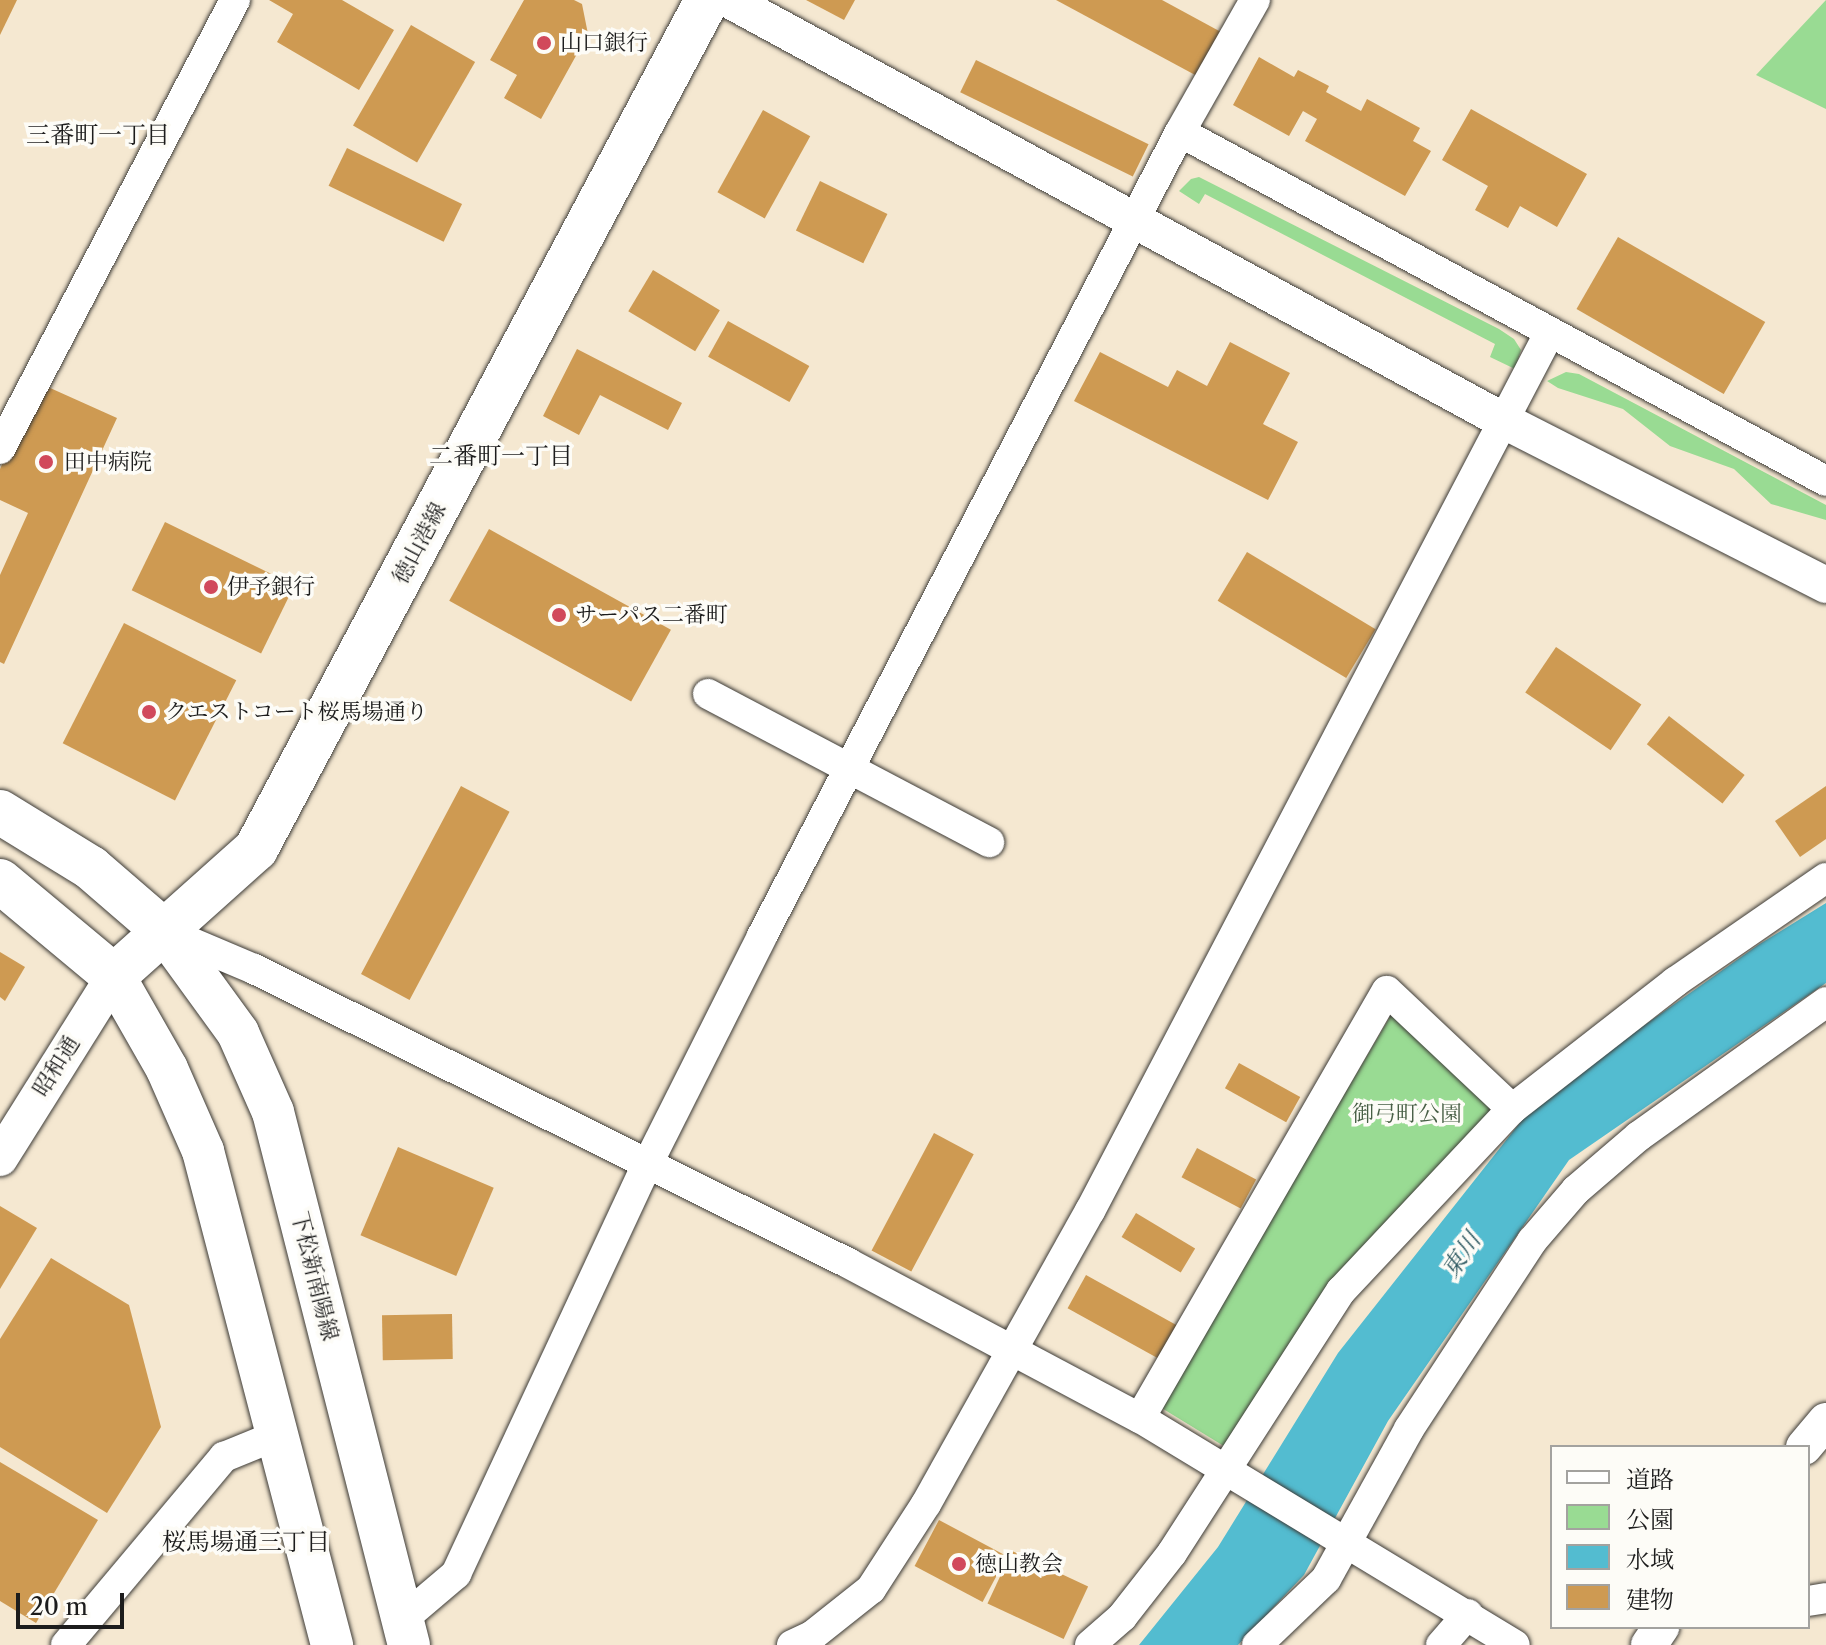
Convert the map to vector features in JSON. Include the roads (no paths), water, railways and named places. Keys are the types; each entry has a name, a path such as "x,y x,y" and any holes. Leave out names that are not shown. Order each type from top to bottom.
{"main road":[{"name":"徳山港線","path":"114,976 256,849 707,0"},
{"path":"0,812 91,868 164,931"},
{"path":"0,881 114,976 167,1069 203,1151 332,1645"},
{"name":"下松新南陽線","path":"164,931 238,1033 273,1112 406,1632"}],"street":[{"path":"0,449 235,0"},
{"path":"729,0 1504,421 1826,585"},
{"path":"406,1632 456,1574 647,1165 1180,132 1255,0"},
{"path":"1180,132 1826,481"},
{"path":"792,1645 813,1635 871,1589 926,1504 1090,1211 1550,332"},
{"path":"708,694 989,842"},
{"path":"1090,1645 1122,1617 1172,1553 1341,1291 1512,1109 1675,982 1826,878"},
{"path":"164,931 254,969 848,1263 1011,1349 1225,1467 1515,1645"},
{"name":"昭和通","path":"0,1158 114,976"},
{"path":"1140,1418 1387,991 1512,1109"},
{"path":"1257,1645 1326,1579 1409,1429 1532,1241 1576,1190 1639,1136 1826,1002"},
{"path":"1806,1445 1826,1421"},
{"path":"66,1645 224,1457 278,1435"},
{"path":"1441,1645 1468,1614"}],"water":[{"name":"東川","path":"1826,903 1826,983 1569,1160 1388,1421 1304,1575 1238,1645 1139,1645 1218,1547 1338,1353 1537,1101 1758,945"}],"place":[{"name":"山口銀行","path":"544,43"},
{"name":"田中病院","path":"46,462"},
{"name":"伊予銀行","path":"211,587"},
{"name":"サーパス二番町","path":"559,615"},
{"name":"クエストコート桜馬場通り","path":"149,712"},
{"name":"徳山教会","path":"959,1564"}],"district":[{"name":"三番町一丁目","path":"98,135"},
{"name":"二番町一丁目","path":"501,456"},
{"name":"桜馬場通三丁目","path":"246,1542"}],"park label":[{"name":"御弓町公園","path":"1407,1114"}]}
